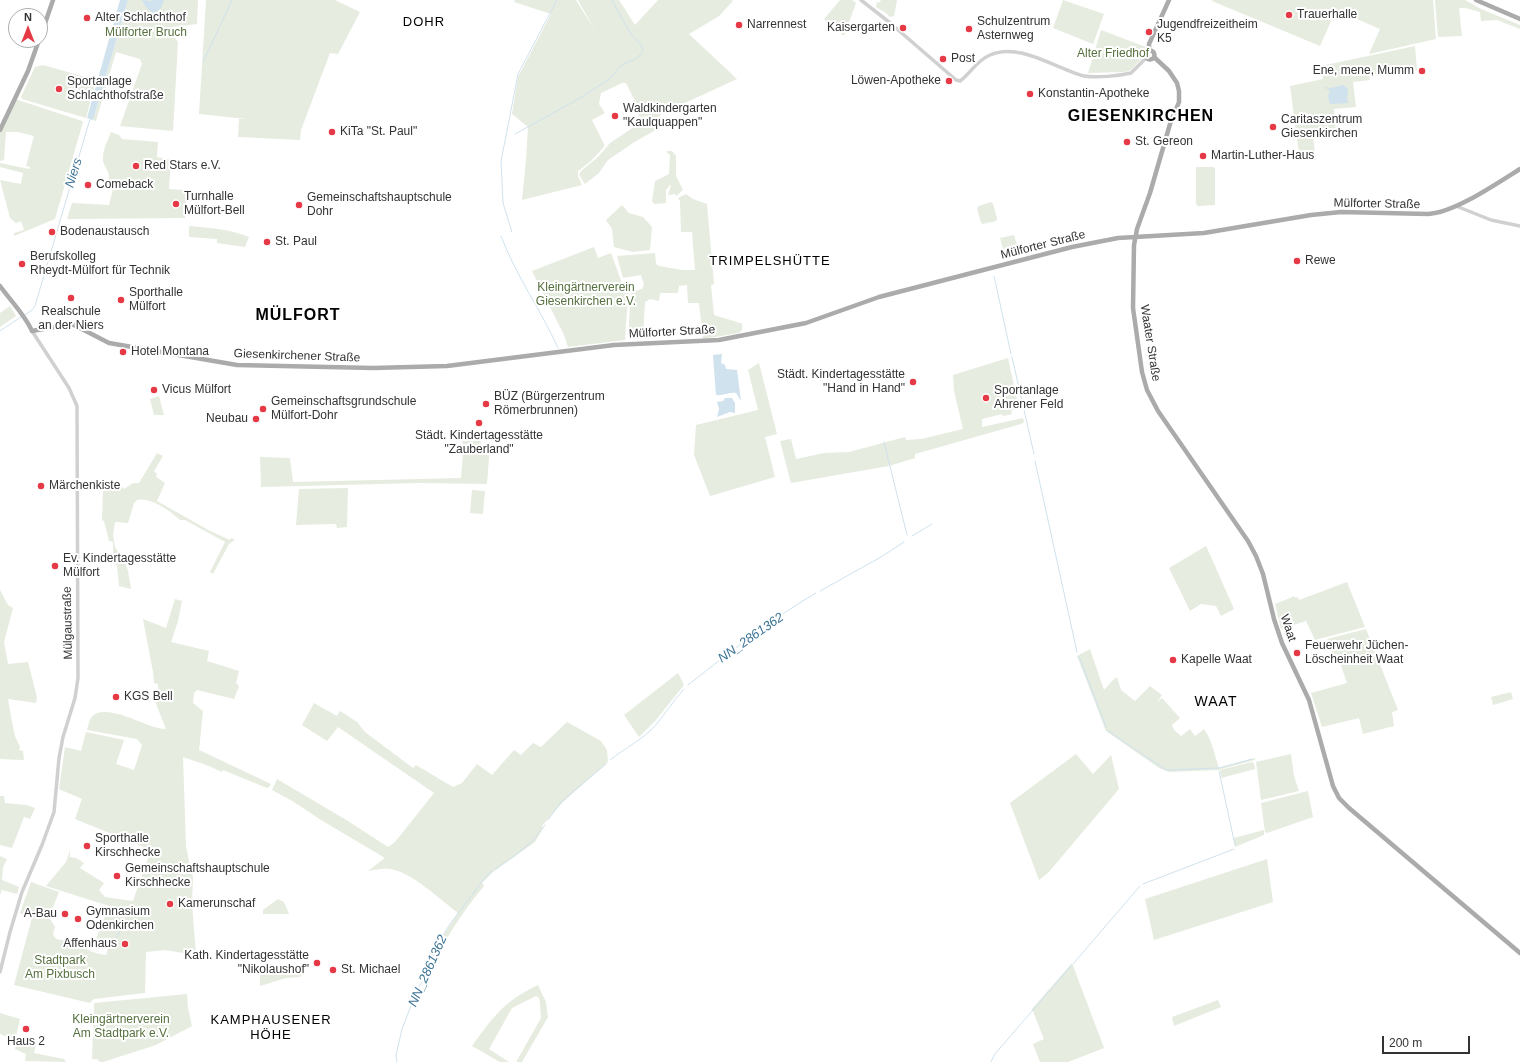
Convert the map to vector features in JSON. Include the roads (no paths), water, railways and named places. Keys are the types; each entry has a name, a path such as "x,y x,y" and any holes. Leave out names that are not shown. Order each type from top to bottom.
{"main road":[{"path":"48,13 52,0"},
{"path":"1149,50 1154,52 1154,57 1151,60 1146,58 1145,54 1149,50 1150,44 1169,0"},
{"path":"1476,0 1520,19"},
{"path":"0,130 28,71 37,48"},
{"name":"Waater Straße","path":"1154,57 1169,71 1177,83 1179,102 1170,124 1135,237 1133,308 1142,372 1146,387 1158,411 1220,502"},
{"name":"Mülforter Straße","path":"567,351 636,343 705,342 758,333 806,323 879,297 1072,247 1118,238 1204,233 1335,212 1434,214 1456,206 1520,169"},
{"name":"Mülgaustraße","path":"0,286 23,315 32,331"},
{"name":"Giesenkirchener Straße","path":"32,331 71,324 109,343 240,365 373,368 447,366 567,351"},
{"name":"Waat","path":"1220,502 1249,543 1261,567 1281,641 1305,690 1311,706 1333,787 1339,798 1520,953"}],"street":[{"path":"861,0 956,80 960,81 979,61 1001,52 1025,54 1084,76 1131,73 1146,58"},
{"path":"1456,206 1491,220 1520,226"},
{"path":"35,337 35,333 38,329"},
{"name":"Mülgaustraße","path":"0,972 22,892 54,812 59,758 63,737 78,688 77,406 74,396 32,331"}],"water":[{"path":"120,0 128,0 93,120 87,118"},
{"path":"142,0 164,0 161,8 155,13 147,8"},
{"path":"1343,85 1348,89 1348,103 1330,104 1328,96 1330,90 1323,87 1331,88"},
{"path":"722,354 721,363 725,365 726,369 737,370 741,401 736,393 716,395 713,355"},
{"path":"725,398 732,398 735,403 735,413 730,412 717,417 719,409 717,402 723,401"}],"waterway":[{"path":"220,26 232,0"},
{"path":"512,232 503,203 501,161 518,74 557,0"},
{"path":"612,0 628,30 640,44 643,51 637,58 624,64 618,69"},
{"path":"203,62 219,28"},
{"path":"515,134 580,98 611,78 617,70"},
{"name":"Niers","path":"24,315 31,311 35,306 90,119"},
{"path":"501,236 521,279 558,348"},
{"path":"994,276 1011,354"},
{"name":"Niers","path":"0,331 21,317"},
{"path":"1012,357 1034,454"},
{"name":"NN_2861362","path":"884,442 907,535"},
{"path":"1035,461 1077,652"},
{"path":"912,536 932,524"},
{"name":"NN_2861362","path":"820,591 881,557 904,542"},
{"name":"NN_2861362","path":"688,685 767,625 816,593"},
{"path":"1079,656 1106,727"},
{"name":"NN_2861362","path":"610,760 650,731 684,689"},
{"path":"1108,731 1166,770 1219,768 1252,759"},
{"name":"NN_2861362","path":"548,820 561,802 606,764"},
{"path":"1219,771 1235,845"},
{"name":"NN_2861362","path":"495,869 529,844 545,825"},
{"path":"1143,884 1234,849"},
{"name":"NN_2861362","path":"397,1062 396,1055 402,1029 417,990 429,970 437,945 450,924 488,874 492,871"},
{"path":"1073,964 1140,886"},
{"path":"116,938 120,931"},
{"path":"991,1062 994,1055 1071,966"}],"place":[{"name":"Trauerhalle","path":"1289,15"},
{"name":"Alter Schlachthof","path":"87,18"},
{"name":"Narrennest","path":"739,25"},
{"name":"Kaisergarten","path":"903,28"},
{"name":"Schulzentrum Asternweg","path":"969,29"},
{"name":"Jugendfreizeitheim K5","path":"1149,32"},
{"name":"Post","path":"943,59"},
{"name":"Ene, mene, Mumm","path":"1422,71"},
{"name":"Löwen-Apotheke","path":"949,81"},
{"name":"Sportanlage Schlachthofstraße","path":"59,89"},
{"name":"Konstantin-Apotheke","path":"1030,94"},
{"name":"Waldkindergarten \"Kaulquappen\"","path":"615,116"},
{"name":"Caritaszentrum Giesenkirchen","path":"1273,127"},
{"name":"KiTa \"St. Paul\"","path":"332,132"},
{"name":"St. Gereon","path":"1127,142"},
{"name":"Martin-Luther-Haus","path":"1203,156"},
{"name":"Red Stars e.V.","path":"136,166"},
{"name":"Comeback","path":"88,185"},
{"name":"Turnhalle Mülfort-Bell","path":"176,204"},
{"name":"Gemeinschaftshauptschule Dohr","path":"299,205"},
{"name":"Bodenaustausch","path":"52,232"},
{"name":"St. Paul","path":"267,242"},
{"name":"Rewe","path":"1297,261"},
{"name":"Berufskolleg Rheydt-Mülfort für Technik","path":"22,264"},
{"name":"Realschule an der Niers","path":"71,298"},
{"name":"Sporthalle Mülfort","path":"121,300"},
{"name":"Hotel Montana","path":"123,352"},
{"name":"Städt. Kindertagesstätte \"Hand in Hand\"","path":"913,382"},
{"name":"Vicus Mülfort","path":"154,390"},
{"name":"Sportanlage Ahrener Feld","path":"986,398"},
{"name":"BÜZ (Bürgerzentrum Römerbrunnen)","path":"486,404"},
{"name":"Gemeinschaftsgrundschule Mülfort-Dohr","path":"263,409"},
{"name":"Neubau","path":"256,419"},
{"name":"Städt. Kindertagesstätte \"Zauberland\"","path":"479,423"},
{"name":"Märchenkiste","path":"41,486"},
{"name":"Ev. Kindertagesstätte Mülfort","path":"55,566"},
{"name":"Feuerwehr Jüchen- Löscheinheit Waat","path":"1297,653"},
{"name":"Kapelle Waat","path":"1173,660"},
{"name":"KGS Bell","path":"116,697"},
{"name":"Sporthalle Kirschhecke","path":"87,846"},
{"name":"Gemeinschaftshauptschule Kirschhecke","path":"117,876"},
{"name":"Kamerunschaf","path":"170,904"},
{"name":"A-Bau","path":"65,914"},
{"name":"Gymnasium Odenkirchen","path":"78,919"},
{"name":"Affenhaus","path":"125,944"},
{"name":"Kath. Kindertagesstätte \"Nikolaushof\"","path":"317,963"},
{"name":"St. Michael","path":"333,970"},
{"name":"Haus 2","path":"26,1029"}],"district":[{"name":"DOHR","path":"424,22"},
{"name":"GIESENKIRCHEN","path":"1141,117"},
{"name":"TRIMPELSHÜTTE","path":"770,261"},
{"name":"MÜLFORT","path":"298,316"},
{"name":"WAAT","path":"1216,702"},
{"name":"KAMPHAUSENER HÖHE","path":"271,1028"}],"park label":[{"name":"Mülforter Bruch","path":"146,33"},
{"name":"Alter Friedhof","path":"1113,54"},
{"name":"Kleingärtnerverein Giesenkirchen e.V.","path":"586,295"},
{"name":"Stadtpark Am Pixbusch","path":"60,968"},
{"name":"Kleingärtnerverein Am Stadtpark e.V.","path":"121,1027"}]}
